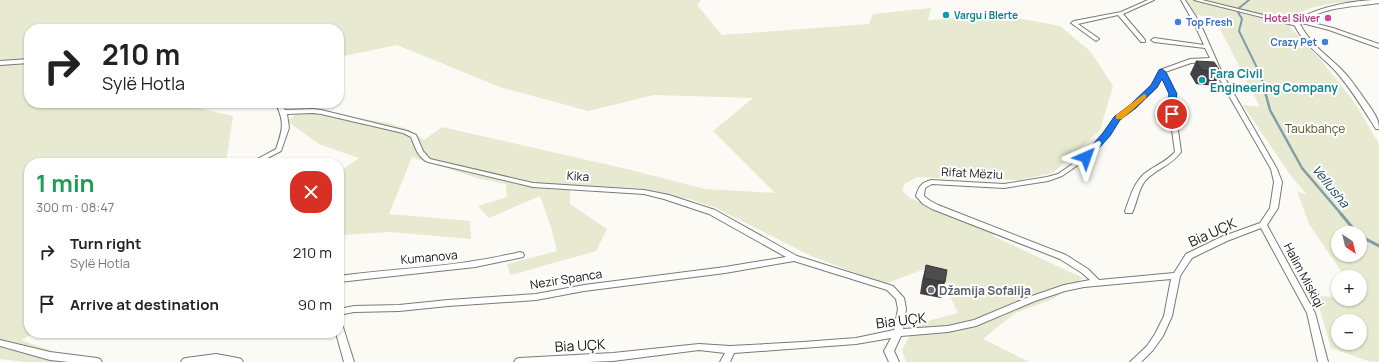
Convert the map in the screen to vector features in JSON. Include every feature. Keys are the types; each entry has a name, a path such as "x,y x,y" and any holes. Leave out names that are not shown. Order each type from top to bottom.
{"street":[{"path":"1096,39 1074,23 1119,13 1152,0"},
{"path":"1183,0 1197,23 1213,60 1274,169 1278,182 1274,208 1263,225"},
{"path":"1196,0 1244,12 1331,29 1379,46"},
{"path":"1299,23 1306,16 1316,12 1379,1"},
{"path":"1119,13 1143,41"},
{"path":"1299,23 1304,37 1339,72 1360,97 1379,127"},
{"path":"1154,40 1207,47"},
{"path":"1129,211 1140,182 1148,174 1161,167 1178,152 1178,144 1172,114 1171,102 1173,94 1162,72 1190,61 1213,60"},
{"path":"0,63 24,61"},
{"name":"Rifat Mëziu","path":"1098,283 1085,271 1063,257 935,207 926,202 920,196 920,192 925,184 931,182 1004,186 1048,179 1060,175 1092,152 1107,134 1117,118 1134,106 1155,86 1162,72"},
{"path":"263,158 279,150 287,128 282,108"},
{"name":"Kika","path":"284,112 313,110 405,132 414,136 420,152 428,160 533,185 644,192 666,197 712,212 794,258 864,278 894,291 900,298 902,309 898,333 889,351 894,362"},
{"name":"Bia UÇK","path":"519,362 613,357 699,347 730,350 856,341 898,333 948,329 976,323 1024,302 1064,288 1153,277 1176,276 1189,256 1224,240 1263,225"},
{"name":"Halim Miskiqi","path":"1263,225 1311,313 1323,362"},
{"name":"Kumanova","path":"344,278 393,272 454,268 498,262 520,255"},
{"name":"Nezir Spanca","path":"344,311 354,309 399,308 536,297 584,288 754,266 794,258"},
{"path":"1135,362 1155,342 1162,330 1168,316 1176,276"},
{"path":"342,338 349,362"},
{"path":"0,343 50,356 97,362"},
{"path":"725,362 729,356 730,350"},
{"path":"186,362 216,358 238,362"}],"green space":[{"path":"0,0 701,0 697,5 722,35 869,24 873,14 931,8 928,20 973,17 1023,19 1060,26 1091,52 1113,86 1100,130 1053,173 1019,180 917,177 905,184 902,190 910,198 995,234 993,236 1083,278 1053,299 1015,313 983,339 1029,362 906,362 902,350 916,324 958,313 935,265 885,284 811,256 716,208 689,199 644,192 639,188 570,186 570,204 607,229 596,251 511,275 507,264 557,251 551,227 540,196 489,218 478,206 507,197 506,184 480,179 412,157 389,214 470,221 471,239 390,232 344,235 344,168 359,158 319,144 287,121 298,113 323,112 389,123 409,130 424,140 442,127 627,169 705,189 775,193 713,131 753,98 654,95 588,111 500,87 397,45 344,56 344,24 24,24 24,108 199,108 233,116 227,158 24,158 25,338 21,340 83,362 25,362 0,359"},
{"name":"Taukbahçe","path":"1186,0 1362,0 1324,5 1304,11 1296,15 1291,20 1290,27 1320,59 1355,103 1379,144 1379,362 1371,362 1337,350 1367,350 1367,314 1331,314 1331,348 1316,296 1331,297 1331,306 1367,306 1367,270 1340,270 1335,262 1367,262 1367,226 1331,226 1331,256 1309,224 1297,191 1307,195 1291,176 1243,105 1260,107 1214,17 1196,15"}],"building":[{"path":"1196,61 1214,62 1221,72 1202,70"},
{"path":"926,265 947,270 945,282 924,278"}],"waterway":[{"name":"Vellusha","path":"1249,0 1239,8 1238,12 1242,19 1239,31 1261,76 1266,96"},
{"name":"Vellusha","path":"1266,95 1270,110 1302,168 1342,215"},
{"name":"Vellusha","path":"1341,214 1351,226"},
{"name":"Vellusha","path":"1367,240 1379,246"}],"slow traffic":[{"path":"1119,117 1134,106 1144,96"}],"place":[{"name":"Vargu i Blerte","path":"946,15"},
{"name":"Hotel Silver","path":"1328,18"},
{"name":"Top Fresh","path":"1178,22"},
{"name":"Crazy Pet","path":"1325,42"},
{"name":"Fara Civil Engineering Company","path":"1202,80"},
{"name":"Džamija Sofalija","path":"931,290"}],"route":[{"path":"1086,157 1107,134 1117,118 1134,106 1155,86 1162,72 1173,94 1171,102 1172,114"}]}
